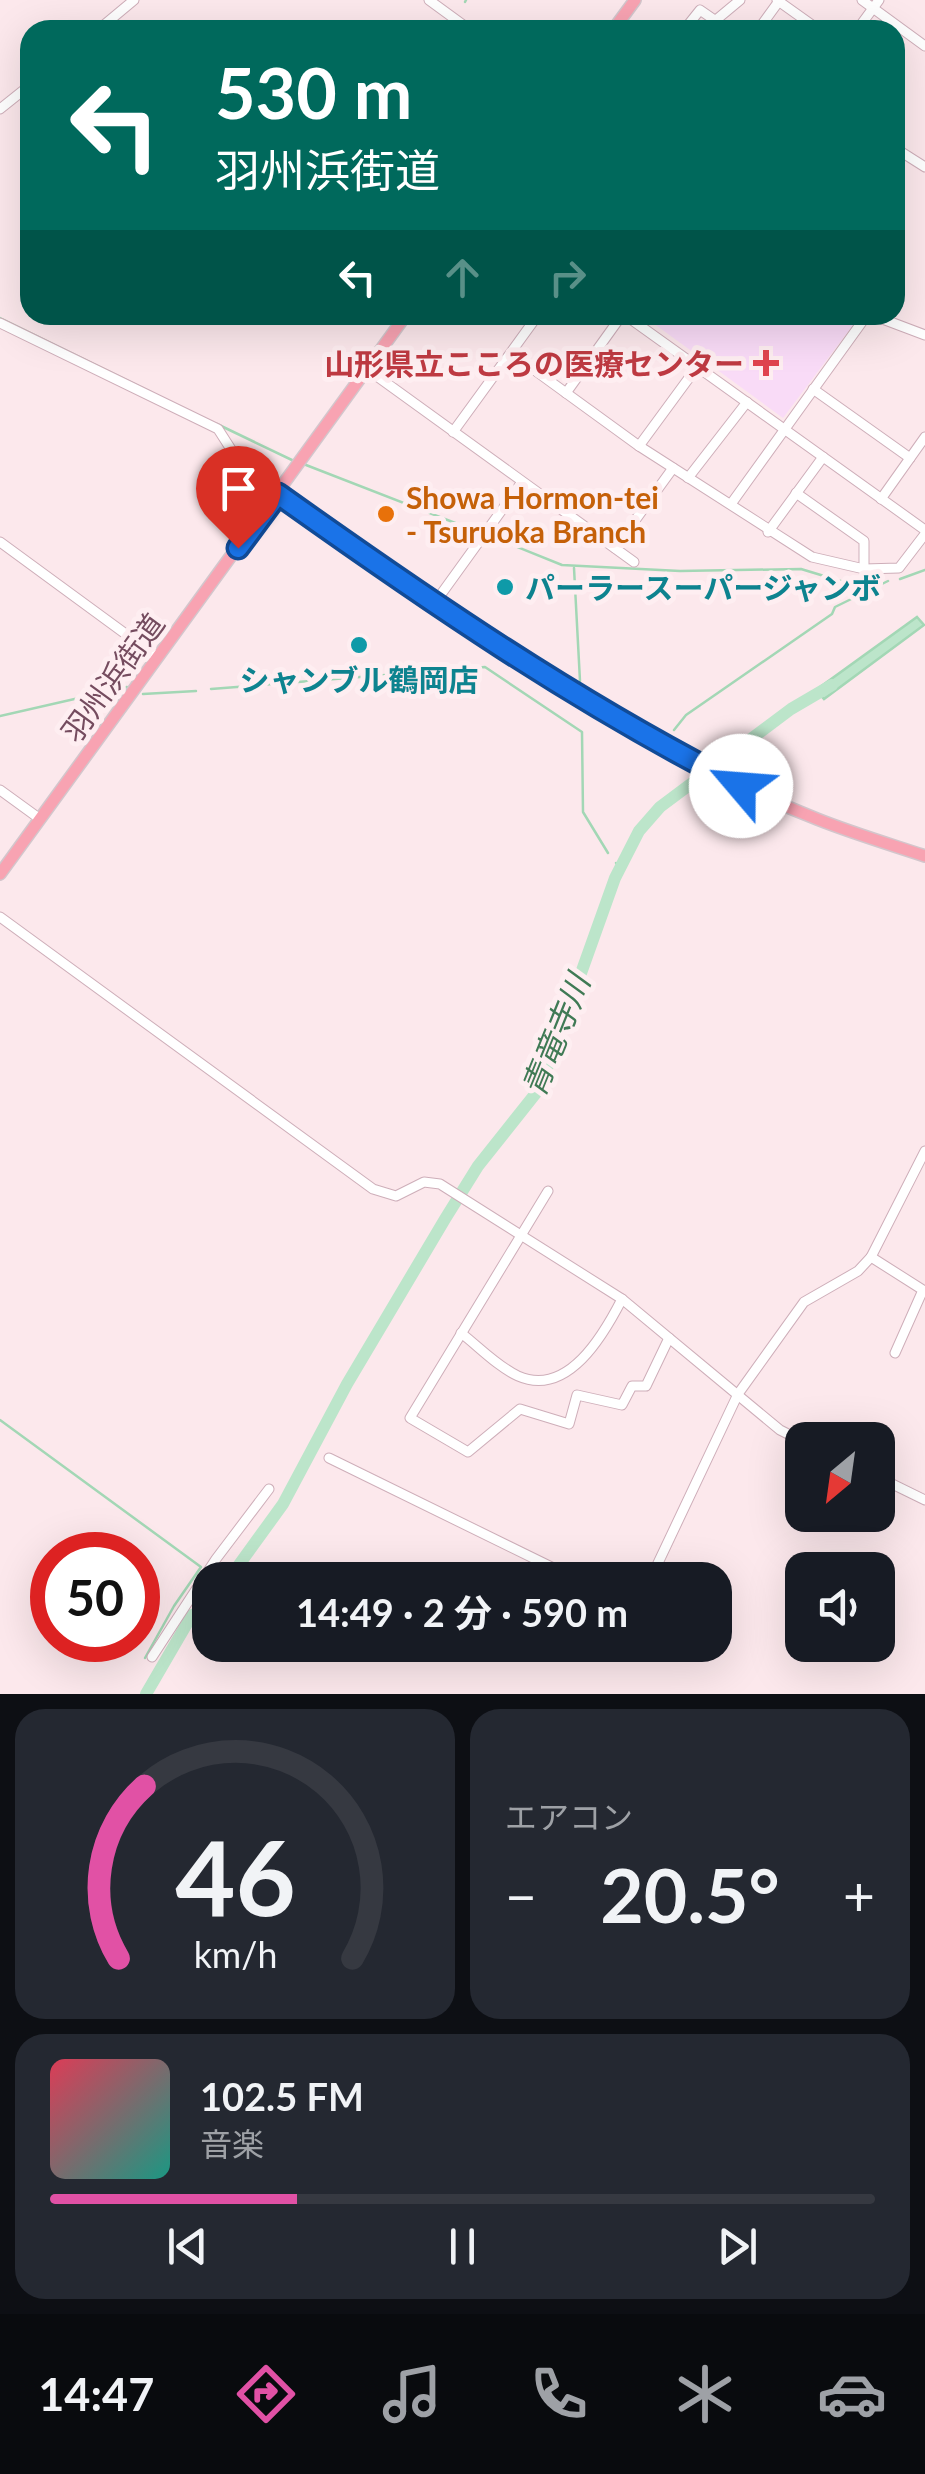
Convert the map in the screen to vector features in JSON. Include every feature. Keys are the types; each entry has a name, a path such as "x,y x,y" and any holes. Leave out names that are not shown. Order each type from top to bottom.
{"main road":[{"name":"羽州浜街道","path":"0,874 399,325"},
{"path":"278,494 434,604 556,682 694,762 818,820 925,856"}],"street":[{"path":"110,20 134,0"},
{"path":"429,0 455,19"},
{"path":"691,20 698,10 716,20 740,0"},
{"path":"862,0 876,4"},
{"path":"778,1 805,20"},
{"path":"905,29 925,46"},
{"path":"0,109 20,93"},
{"path":"0,323 218,429 234,454 272,482 278,494"},
{"path":"454,432 531,325"},
{"path":"566,392 616,325"},
{"path":"511,353 768,532 812,556 864,569 899,568 925,532 638,325"},
{"path":"730,504 862,325"},
{"path":"898,325 925,335"},
{"path":"640,446 697,366"},
{"path":"367,369 634,562"},
{"path":"814,389 910,458"},
{"path":"688,478 747,402"},
{"path":"881,498 925,437"},
{"path":"768,532 822,457"},
{"path":"615,548 673,468"},
{"path":"434,604 522,482"},
{"path":"796,493 864,541 864,569"},
{"path":"0,542 157,657"},
{"path":"0,790 40,818"},
{"path":"0,916 373,1189 396,1196 431,1182 454,1193 622,1299 785,1432"},
{"path":"659,1562 738,1394 804,1302 858,1271 871,1257 925,1151"},
{"path":"548,1190 410,1418 468,1452 520,1408 568,1424 576,1396 622,1405 632,1386 646,1386 668,1338"},
{"path":"871,1257 923,1290 895,1353"},
{"path":"461,1333 519,1376 546,1380 574,1368 602,1337 622,1299"},
{"path":"330,1458 541,1562"},
{"path":"895,1485 925,1500"},
{"path":"160,1645 216,1558 269,1489"}],"shaded area":[{"name":"山形県立こころの医療センター","path":"656,325 853,325 783,418"},
{"path":"917,617 924,625 824,699 816,690"}],"waterway":[{"path":"0,318 151,392"},
{"path":"217,424 294,461"},
{"path":"306,465 481,533"},
{"path":"490,536 562,565 680,571 801,569 867,589"},
{"path":"574,568 580,681"},
{"path":"900,579 925,570"},
{"path":"674,730 686,715 832,614 835,607 888,581"},
{"path":"211,689 485,667 582,732 583,812 608,853"},
{"name":"青竜寺川","path":"241,1562 283,1504 347,1384 478,1166 540,1088 615,878 639,831 660,807 791,709 832,685"},
{"path":"0,716 127,687"},
{"path":"143,694 196,691"},
{"name":"青竜寺川","path":"616,863 620,868"},
{"path":"0,1420 153,1532"},
{"path":"160,1537 201,1567 160,1631"},
{"name":"青竜寺川","path":"146,1694 192,1615"}],"place":[{"name":"山形県立こころの医療センター","path":"766,363"},
{"name":"Showa Hormon-tei - Tsuruoka Branch","path":"386,514"},
{"name":"パーラースーパージャンボ","path":"505,587"},
{"name":"シャンブル鶴岡店","path":"359,645"}],"route":[{"path":"238,548 278,494 537,671 741,786"}]}
